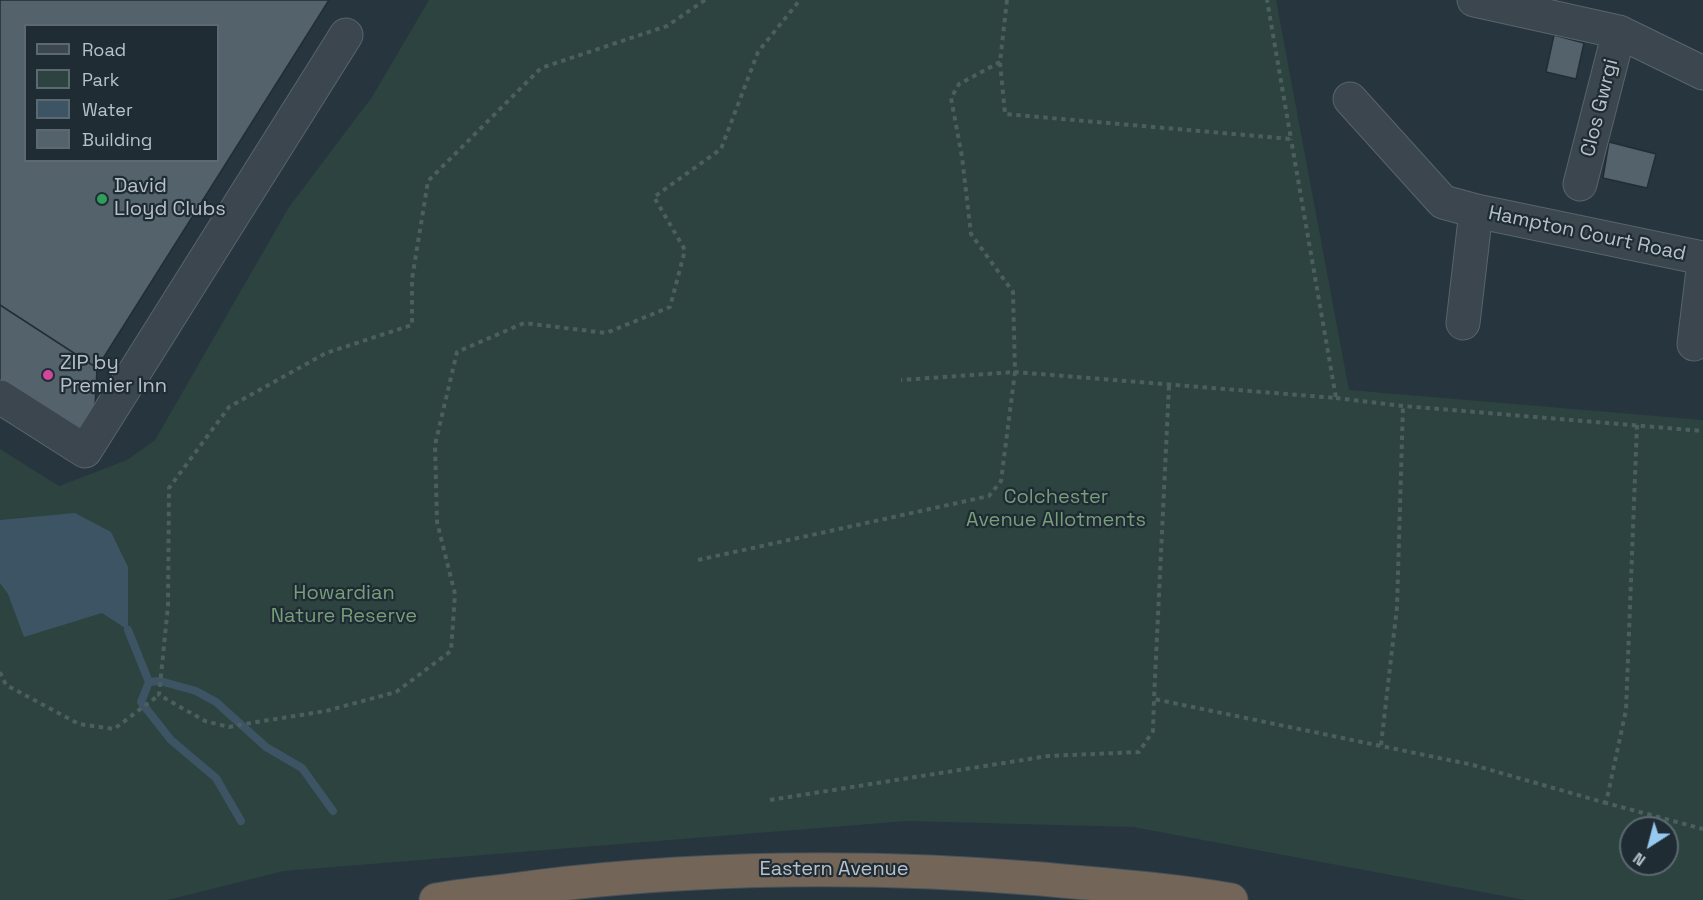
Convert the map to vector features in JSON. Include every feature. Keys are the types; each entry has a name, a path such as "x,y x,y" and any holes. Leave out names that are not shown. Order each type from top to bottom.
{"highway":[{"name":"Eastern Avenue","path":"436,900 600,879 729,870 834,869 932,870 1088,883 1231,900"}],"street":[{"name":"Clos Gwrgi","path":"1474,0 1517,5 1619,32 1703,73"},
{"name":"Clos Gwrgi","path":"1580,184 1619,32"},
{"path":"0,397 85,451 346,35"},
{"path":"1350,99 1443,202 1476,211"},
{"name":"Hampton Court Road","path":"1463,323 1476,211 1703,258"},
{"path":"1694,344 1703,270"}],"path":[{"path":"0,672 6,685 79,724 102,728 114,729 159,695 168,606 169,488 229,407 326,353 412,325 412,279 428,181 541,68 667,26 705,0"},
{"path":"159,695 204,721 229,727 326,711 396,692 451,651 455,594 437,522 435,445 457,351 524,323 606,333 670,307 685,249 654,197 722,149 758,52 800,0"},
{"path":"1007,0 1000,62 1005,114 1291,139"},
{"path":"1268,0 1336,398"},
{"path":"698,560 989,496 1001,481 1015,372 1014,292 971,234 962,157 951,98 958,84 1000,62"},
{"path":"901,380 1015,372 1703,431"},
{"path":"770,800 1048,756 1139,752 1153,731 1169,386"},
{"path":"1381,745 1397,608 1403,406"},
{"path":"1606,802 1626,710 1637,425"},
{"path":"1154,699 1473,765 1703,829"}],"green space":[{"path":"429,0 1276,0 1349,390 1703,420 1703,900 1525,900 1133,827 907,821 284,871 167,900 0,900 0,449 59,486 127,460 155,440 289,207 372,97"}],"water":[{"path":"75,513 111,532 128,567 128,630 102,613 24,637 8,594 0,583 0,520"}],"building":[{"name":"David Lloyd Clubs","path":"0,0 329,0 97,368 0,305"},
{"path":"1554,35 1584,43 1576,79 1546,72"},
{"path":"1609,142 1656,154 1647,188 1603,178"},
{"name":"ZIP by Premier Inn","path":"0,305 97,368 95,406 77,433 0,382"}],"waterway":[{"path":"128,630 149,682 160,681 196,691 216,702 266,747 302,768 333,811"},
{"path":"149,682 141,702 171,740 216,778 241,821"}],"place":[{"name":"David Lloyd Clubs","path":"102,199"},
{"name":"ZIP by Premier Inn","path":"48,375"}],"park label":[{"name":"Colchester Avenue Allotments","path":"1056,510"},
{"name":"Howardian Nature Reserve","path":"344,606"}]}
